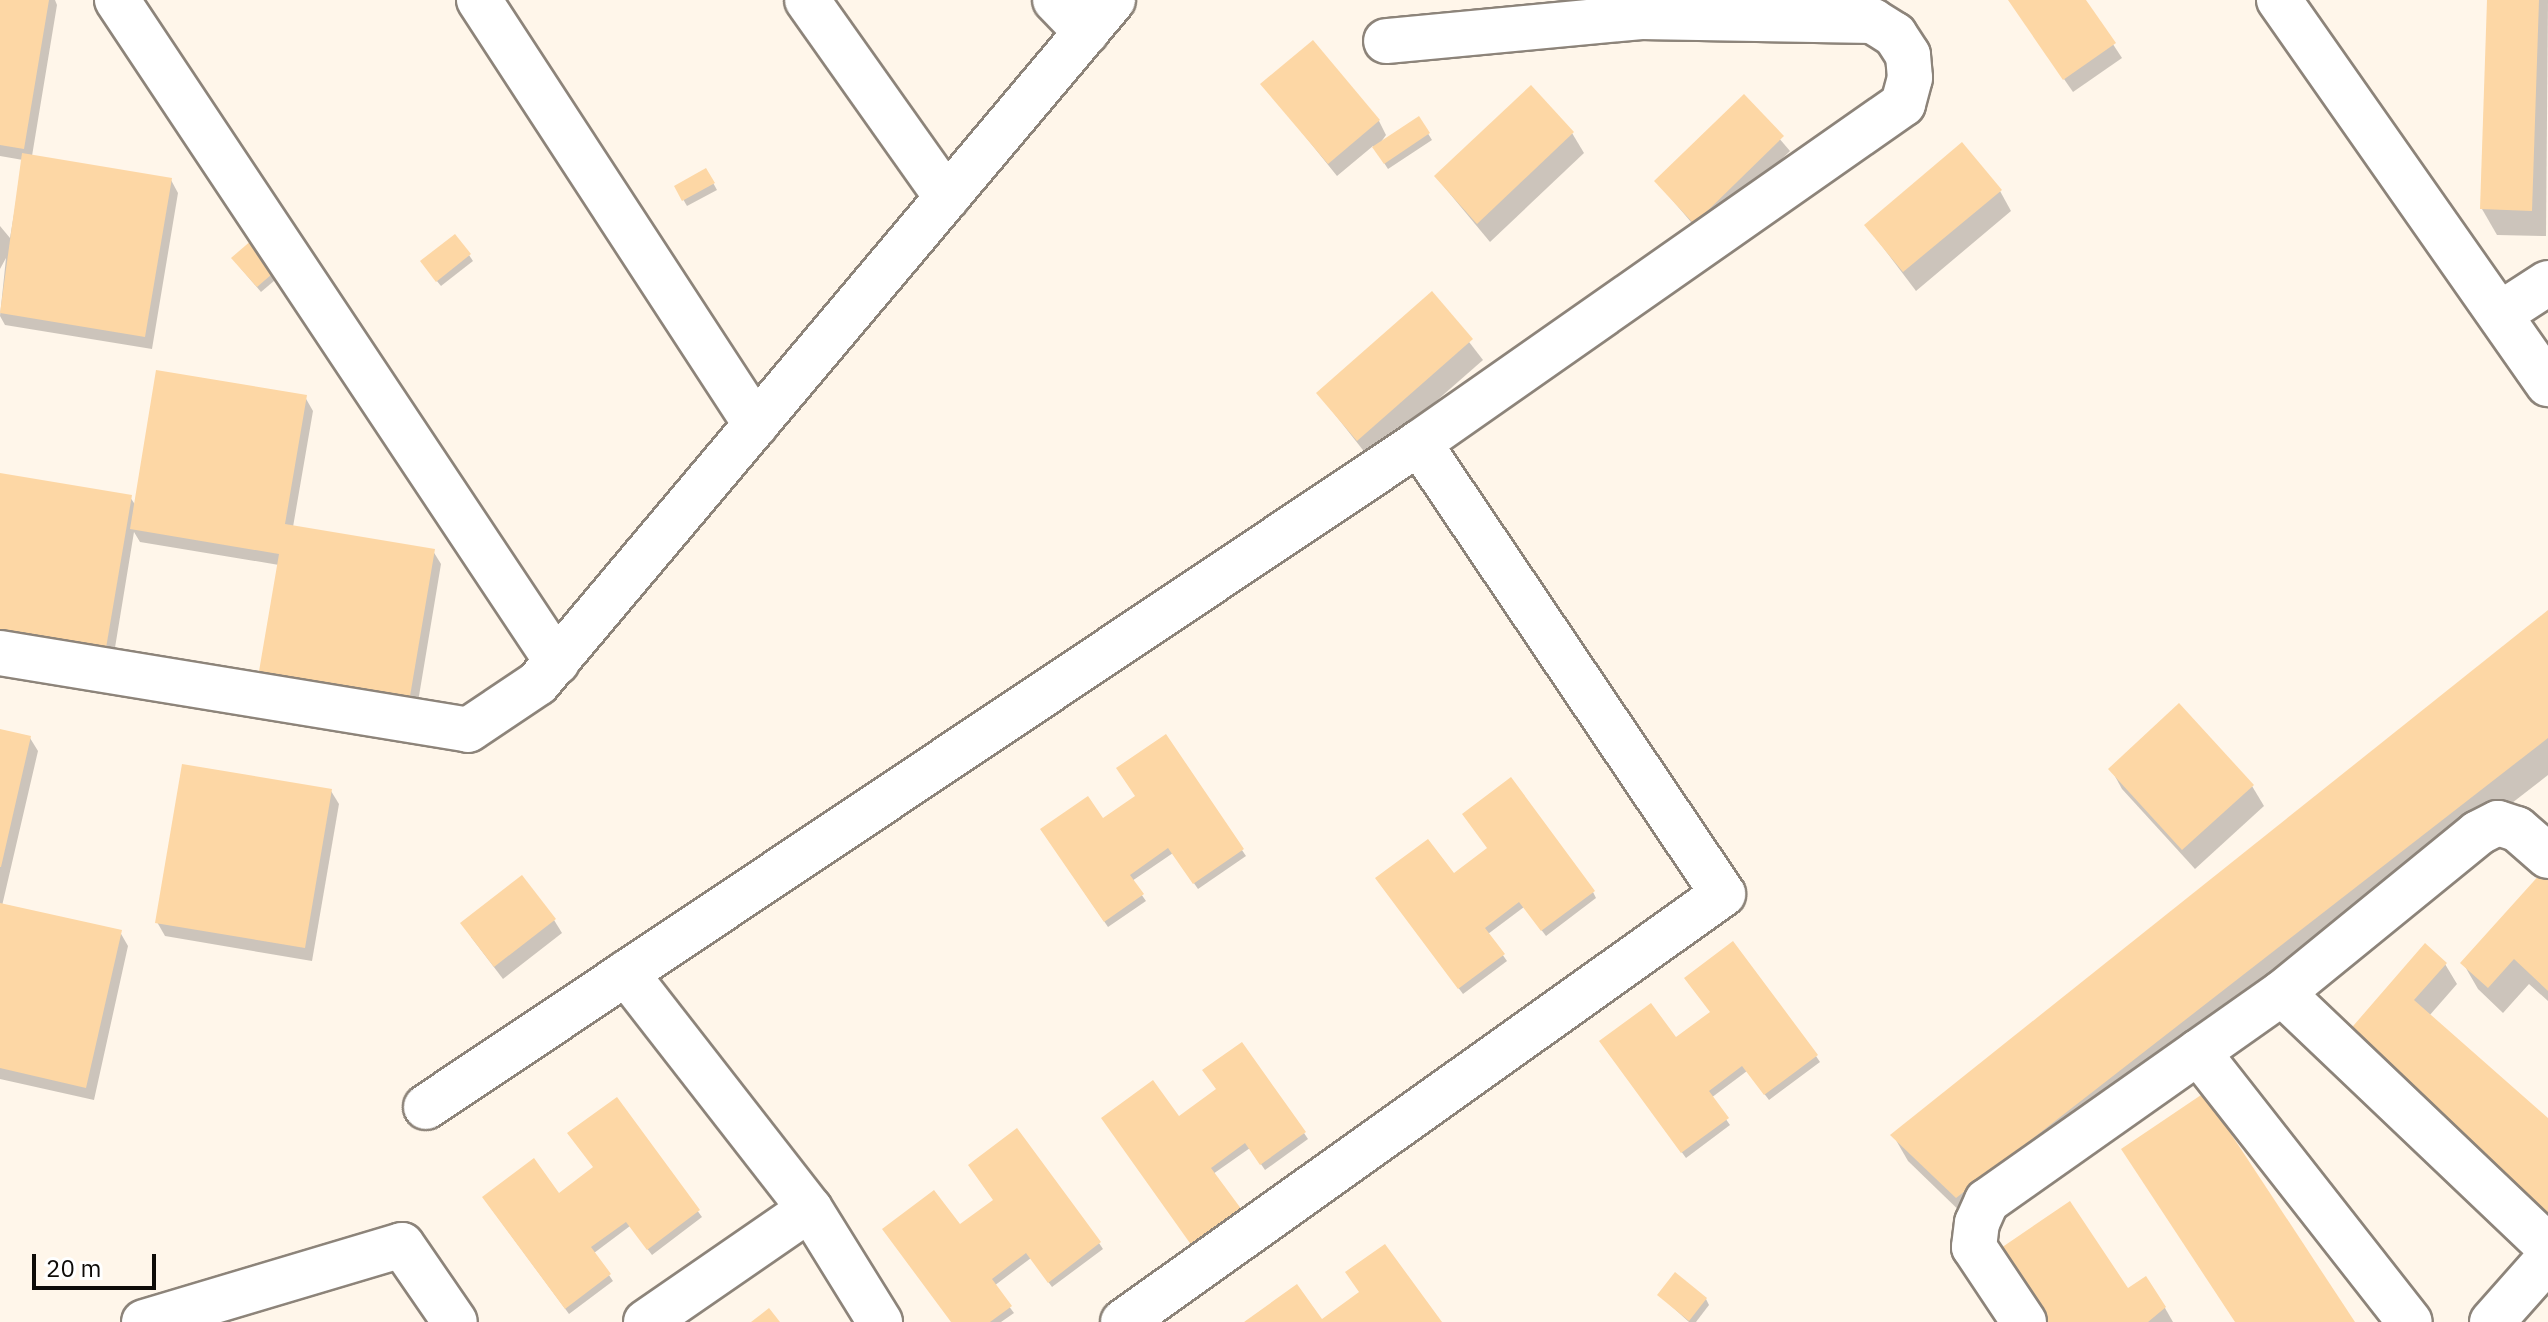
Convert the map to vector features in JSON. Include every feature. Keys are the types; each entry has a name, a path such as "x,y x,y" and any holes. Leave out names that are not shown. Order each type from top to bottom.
{"street":[{"path":"117,0 557,662"},
{"path":"479,0 756,425"},
{"path":"807,0 947,198"},
{"path":"0,653 468,730 538,683 557,662 1100,16 1055,0"},
{"path":"2279,0 2548,384"},
{"path":"426,1107 1419,443 1903,104 1910,78 1908,55 1895,35 1873,21 1641,17 1386,41"},
{"path":"2500,314 2548,283"},
{"path":"1123,1322 1723,894 1419,443"},
{"path":"2024,1322 1974,1247 1977,1223 1987,1201 2282,993 2478,833 2498,823 2517,829 2548,856"},
{"path":"626,973 810,1209 880,1322"},
{"path":"2282,993 2548,1246"},
{"path":"2198,1052 2410,1322"},
{"path":"646,1322 810,1209"},
{"path":"144,1322 402,1245 455,1322"},
{"path":"2492,1322 2548,1259"}],"building":[{"path":"0,0 49,0 24,149 0,145"},
{"path":"2008,0 2086,0 2116,43 2063,80"},
{"path":"2487,0 2539,0 2532,211 2480,209"},
{"path":"1313,40 1380,120 1328,164 1260,84"},
{"path":"1531,85 1574,132 1477,224 1434,176"},
{"path":"1744,94 1784,136 1694,224 1654,181"},
{"path":"1419,116 1430,133 1384,164 1372,147"},
{"path":"1962,142 2002,190 1903,272 1864,225"},
{"path":"22,153 172,178 145,337 0,313"},
{"path":"706,168 715,183 682,201 674,186"},
{"path":"267,227 293,256 257,287 231,258"},
{"path":"455,234 471,254 436,282 420,261"},
{"path":"1432,291 1473,339 1357,441 1316,393"},
{"path":"156,370 307,395 285,524 435,549 408,708 257,683 279,554 130,529"},
{"path":"0,473 132,495 105,654 0,636"},
{"path":"2548,610 2548,738 1956,1198 1890,1135"},
{"path":"2179,703 2254,785 2182,850 2108,769"},
{"path":"0,729 31,736 1,867 0,867"},
{"path":"1166,734 1244,849 1193,884 1168,848 1130,875 1144,894 1104,922 1040,829 1088,796 1103,818 1135,796 1116,768"},
{"path":"182,764 332,789 305,948 155,923"},
{"path":"1511,777 1595,891 1541,931 1519,902 1485,928 1505,954 1458,989 1375,878 1428,839 1454,873 1487,848 1462,814"},
{"path":"2542,872 2548,877 2548,991 2514,959 2488,988 2460,963"},
{"path":"522,875 556,919 494,967 460,923"},
{"path":"0,903 122,930 86,1088 0,1068"},
{"path":"1733,941 1818,1055 1764,1095 1742,1066 1709,1091 1729,1118 1681,1153 1599,1041 1651,1003 1676,1037 1710,1012 1684,978"},
{"path":"2425,943 2447,963 2414,1000 2548,1118 2548,1221 2341,1040"},
{"path":"1242,1042 1306,1132 1260,1165 1245,1143 1211,1168 1242,1210 1192,1246 1101,1118 1153,1080 1179,1116 1216,1089 1202,1070"},
{"path":"2204,1093 2355,1322 2235,1322 2121,1149"},
{"path":"617,1097 700,1210 647,1250 626,1222 591,1247 611,1274 565,1309 482,1197 534,1158 559,1193 593,1167 567,1133"},
{"path":"1017,1128 1101,1242 1048,1283 1026,1253 992,1279 1012,1306 990,1322 951,1322 882,1229 934,1190 960,1224 993,1200 968,1165"},
{"path":"2070,1201 2128,1288 2146,1276 2166,1307 2148,1322 2046,1322 1998,1250"},
{"path":"1385,1244 1442,1322 1244,1322 1297,1284 1322,1319 1359,1292 1345,1272"},
{"path":"1675,1272 1707,1298 1689,1321 1657,1295"},
{"path":"769,1308 780,1322 751,1322"}]}
